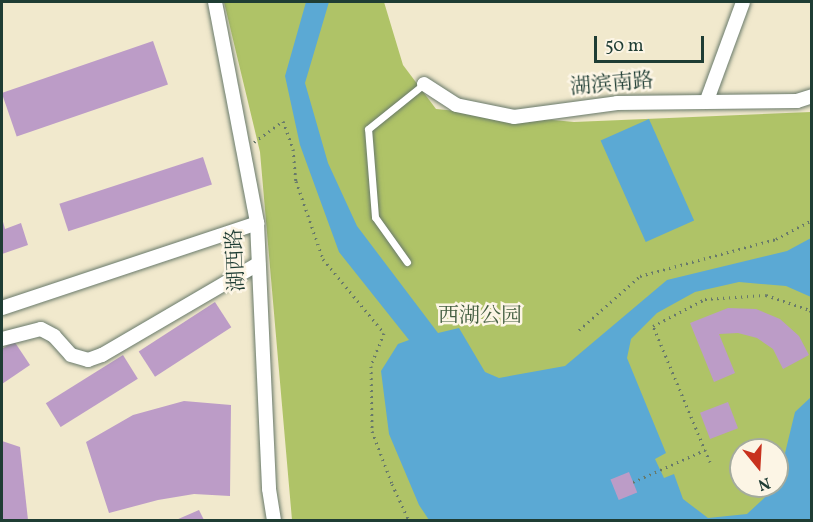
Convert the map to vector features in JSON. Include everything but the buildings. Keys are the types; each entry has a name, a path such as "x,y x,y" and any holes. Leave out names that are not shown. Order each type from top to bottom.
{"street":[{"name":"湖西路","path":"215,2 257,223 269,489 274,520"},
{"path":"707,100 742,2"},
{"name":"湖滨南路","path":"424,84 456,105 514,117 617,103 797,100 812,96"},
{"path":"2,308 257,223"},
{"path":"2,339 41,329 54,336 71,355 88,360 102,355 258,264"}],"lane":[{"path":"407,262 375,217 368,129 424,84"}],"path":[{"path":"243,151 283,121 293,149 296,181 323,259 384,333 371,366 372,430 392,484 409,520"},
{"path":"579,330 640,276 776,238 812,220"},
{"path":"710,462 653,326 705,299 766,295 810,310 812,313"},
{"path":"633,482 705,450"}],"green space":[{"name":"西湖公园","path":"224,2 384,2 403,65 436,109 574,122 811,112 811,520 292,520 260,152"}],"water":[{"path":"306,2 329,2 305,83 328,163 357,226 438,333 459,328 485,372 499,378 565,366 667,280 787,251 811,238 811,297 786,286 739,282 695,292 657,313 631,339 627,358 666,453 655,459 664,478 674,474 683,499 708,518 747,514 764,498 789,498 789,438 795,412 811,397 811,520 429,520 419,505 389,434 381,371 398,344 409,340 339,252 300,145 285,76"},
{"path":"649,119 694,220 646,242 601,141"}]}
